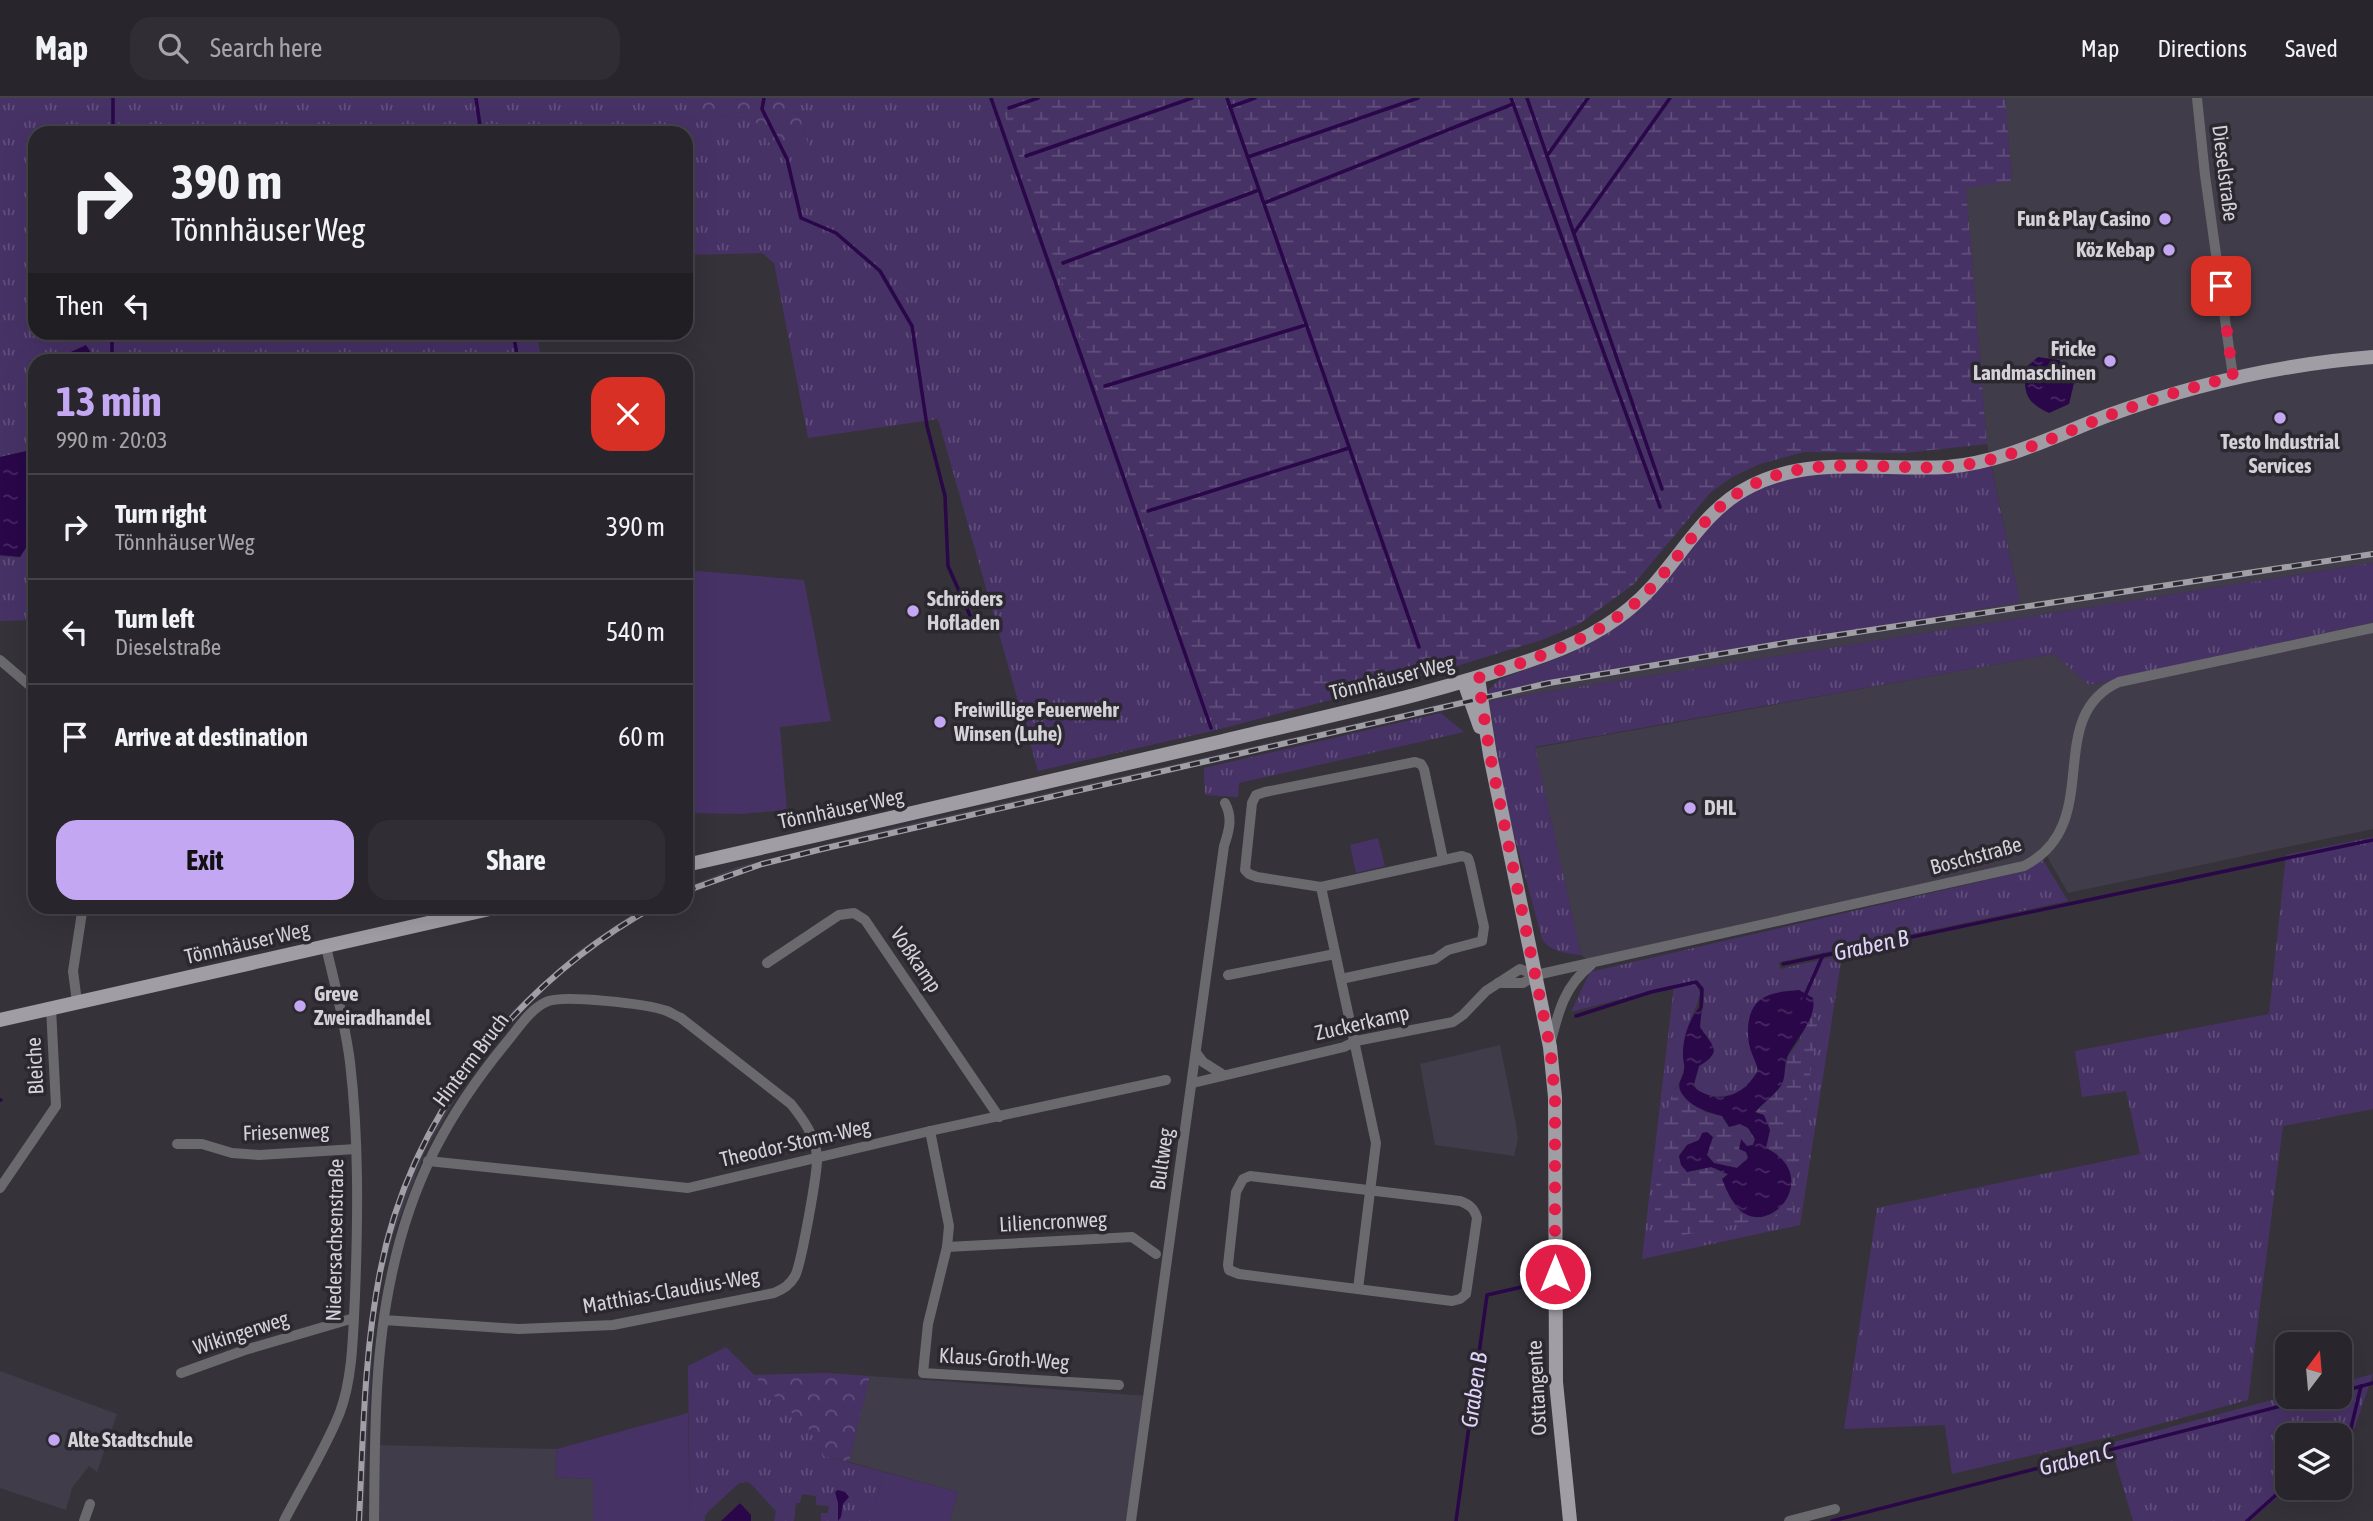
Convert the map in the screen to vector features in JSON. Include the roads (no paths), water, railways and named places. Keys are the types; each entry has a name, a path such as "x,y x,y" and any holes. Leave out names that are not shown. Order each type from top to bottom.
{"main road":[{"name":"Tönnhäuser Weg","path":"693,863 1025,789 1471,680 1574,644 1611,622 1650,589 1708,517 1748,487 1774,476 1824,467 1949,467 1990,460 2190,387 2233,377 2373,357"},
{"name":"Osttangente","path":"1471,680 1490,755 1550,1047 1555,1124 1556,1382 1570,1521"},
{"name":"Tönnhäuser Weg","path":"0,1020 468,914"}],"street":[{"name":"Dieselstraße","path":"2197,98 2233,377"},
{"name":"Boschstraße","path":"1536,975 2024,866 2045,853 2058,838 2068,809 2081,723 2091,702 2106,687 2373,628"},
{"path":"0,660 28,684"},
{"path":"1341,979 1435,960 1448,950 1482,941 1484,927 1468,858 1456,856 1443,859 1321,887 1257,877 1245,870 1244,863 1252,803 1256,794 1415,762 1421,764 1443,859"},
{"name":"Bultweg","path":"1131,1521 1224,846 1230,826 1230,813 1225,803"},
{"path":"1321,887 1376,1143 1358,1289"},
{"name":"Voßkamp","path":"767,963 839,915 854,913 865,920 999,1117"},
{"path":"77,1002 73,971 82,914"},
{"name":"Niedersachsenstraße","path":"284,1521 340,1413 348,1379 354,1318 358,1234 350,1059 326,947"},
{"path":"1228,975 1335,954"},
{"path":"1550,1047 1560,1004 1579,974 1593,964"},
{"name":"Zuckerkamp","path":"1193,1083 1344,1047 1356,1041 1453,1022 1498,983 1523,983 1536,975"},
{"name":"Hinterm Bruch","path":"374,1521 376,1433 384,1320 400,1238 428,1161 465,1095 534,1009 549,1000 566,998 652,1007 681,1018 791,1104 804,1119 817,1158"},
{"name":"Bleiche","path":"0,1188 56,1106 51,1008"},
{"path":"1197,1054 1203,1062 1222,1074"},
{"name":"Theodor-Storm-Weg","path":"428,1161 688,1188 930,1131 1166,1080"},
{"name":"Klaus-Groth-Weg","path":"930,1131 949,1226 947,1247 928,1324 923,1373 1119,1385"},
{"name":"Friesenweg","path":"177,1144 202,1144 232,1153 259,1155 356,1149"},
{"name":"Matthias-Claudius-Weg","path":"384,1320 519,1329 613,1325 774,1293 786,1287 798,1268 817,1158"},
{"path":"1250,1176 1370,1191 1460,1201 1475,1210 1477,1218 1466,1294 1452,1301 1239,1274 1229,1270 1236,1192 1243,1179 1250,1176"},
{"name":"Liliencronweg","path":"947,1247 1132,1237 1156,1254"},
{"name":"Wikingerweg","path":"181,1373 245,1350 354,1318"},
{"path":"1563,1521 1566,1498"},
{"path":"83,1521 90,1504"},
{"path":"1789,1521 1835,1509"}],"water":[{"path":"86,345 92,354 66,354"},
{"path":"2038,357 2059,360 2075,379 2069,404 2049,413 2031,401 2026,390 2025,368"},
{"path":"28,451 28,545 20,557 0,555 0,457"},
{"path":"1799,990 1813,998 1812,1014 1787,1057 1782,1084 1755,1112 1764,1115 1770,1130 1766,1148 1782,1159 1790,1173 1791,1186 1787,1199 1778,1209 1767,1216 1754,1217 1742,1212 1733,1201 1722,1179 1728,1174 1711,1167 1687,1172 1681,1165 1679,1156 1687,1145 1699,1140 1702,1133 1707,1132 1713,1137 1707,1155 1714,1163 1737,1168 1748,1158 1746,1152 1739,1149 1741,1139 1747,1146 1753,1145 1755,1139 1748,1128 1740,1124 1729,1127 1722,1116 1698,1108 1683,1096 1679,1087 1684,1068 1684,1044 1690,1022 1702,1005 1700,1027 1714,1052 1699,1066 1695,1088 1713,1096 1731,1095 1746,1086 1758,1070 1748,1036 1752,1010 1760,1000 1769,995"},
{"path":"838,1490 849,1497 843,1504 838,1521 835,1492"},
{"path":"740,1503 751,1515 751,1521 721,1521"}],"waterway":[{"path":"113,98 113,126"},
{"path":"476,98 480,126"},
{"path":"764,98 762,109 787,159 801,218 836,233 880,271 912,326 927,426 945,496 948,566 972,620"},
{"path":"991,98 1211,728"},
{"path":"1009,108 1038,98"},
{"path":"1026,156 1192,98"},
{"path":"1227,98 1419,647"},
{"path":"1230,107 1255,98"},
{"path":"1248,157 1418,98"},
{"path":"1511,98 1660,507"},
{"path":"1527,98 1662,489"},
{"path":"1547,156 1588,98"},
{"path":"1574,233 1670,98"},
{"path":"1264,203 1513,104"},
{"path":"1063,263 1259,190"},
{"path":"1105,386 1306,325"},
{"path":"112,340 112,354"},
{"path":"514,340 517,354"},
{"path":"1148,511 1349,448"},
{"name":"Graben B","path":"1783,964 2373,840"},
{"name":"Graben B","path":"1804,998 1823,955"},
{"name":"Graben B","path":"1576,1016 1651,992 1696,982 1702,989 1701,1007"},
{"name":"Graben B","path":"1456,1521 1487,1295 1522,1287"},
{"name":"Graben C","path":"2352,1389 2373,1383"},
{"path":"2352,1424 2361,1386"},
{"name":"Graben C","path":"1832,1521 2275,1408"},
{"path":"2247,1521 2275,1496"}],"railway":[{"path":"693,889 762,864 822,849 1549,683 1785,643 2373,554"},
{"path":"359,1521 365,1396 375,1303 395,1215 416,1160 444,1108 477,1059 515,1014 558,973 605,937 642,914"}],"place":[{"name":"Fun & Play Casino","path":"2165,219"},
{"name":"Köz Kebap","path":"2169,250"},
{"name":"Fricke Landmaschinen","path":"2110,361"},
{"name":"Testo Industrial Services","path":"2280,418"},
{"name":"Schröders Hofladen","path":"913,611"},
{"name":"Freiwillige Feuerwehr Winsen (Luhe)","path":"940,722"},
{"name":"DHL","path":"1690,808"},
{"name":"Greve Zweiradhandel","path":"300,1006"},
{"name":"Alte Stadtschule","path":"54,1440"}]}
